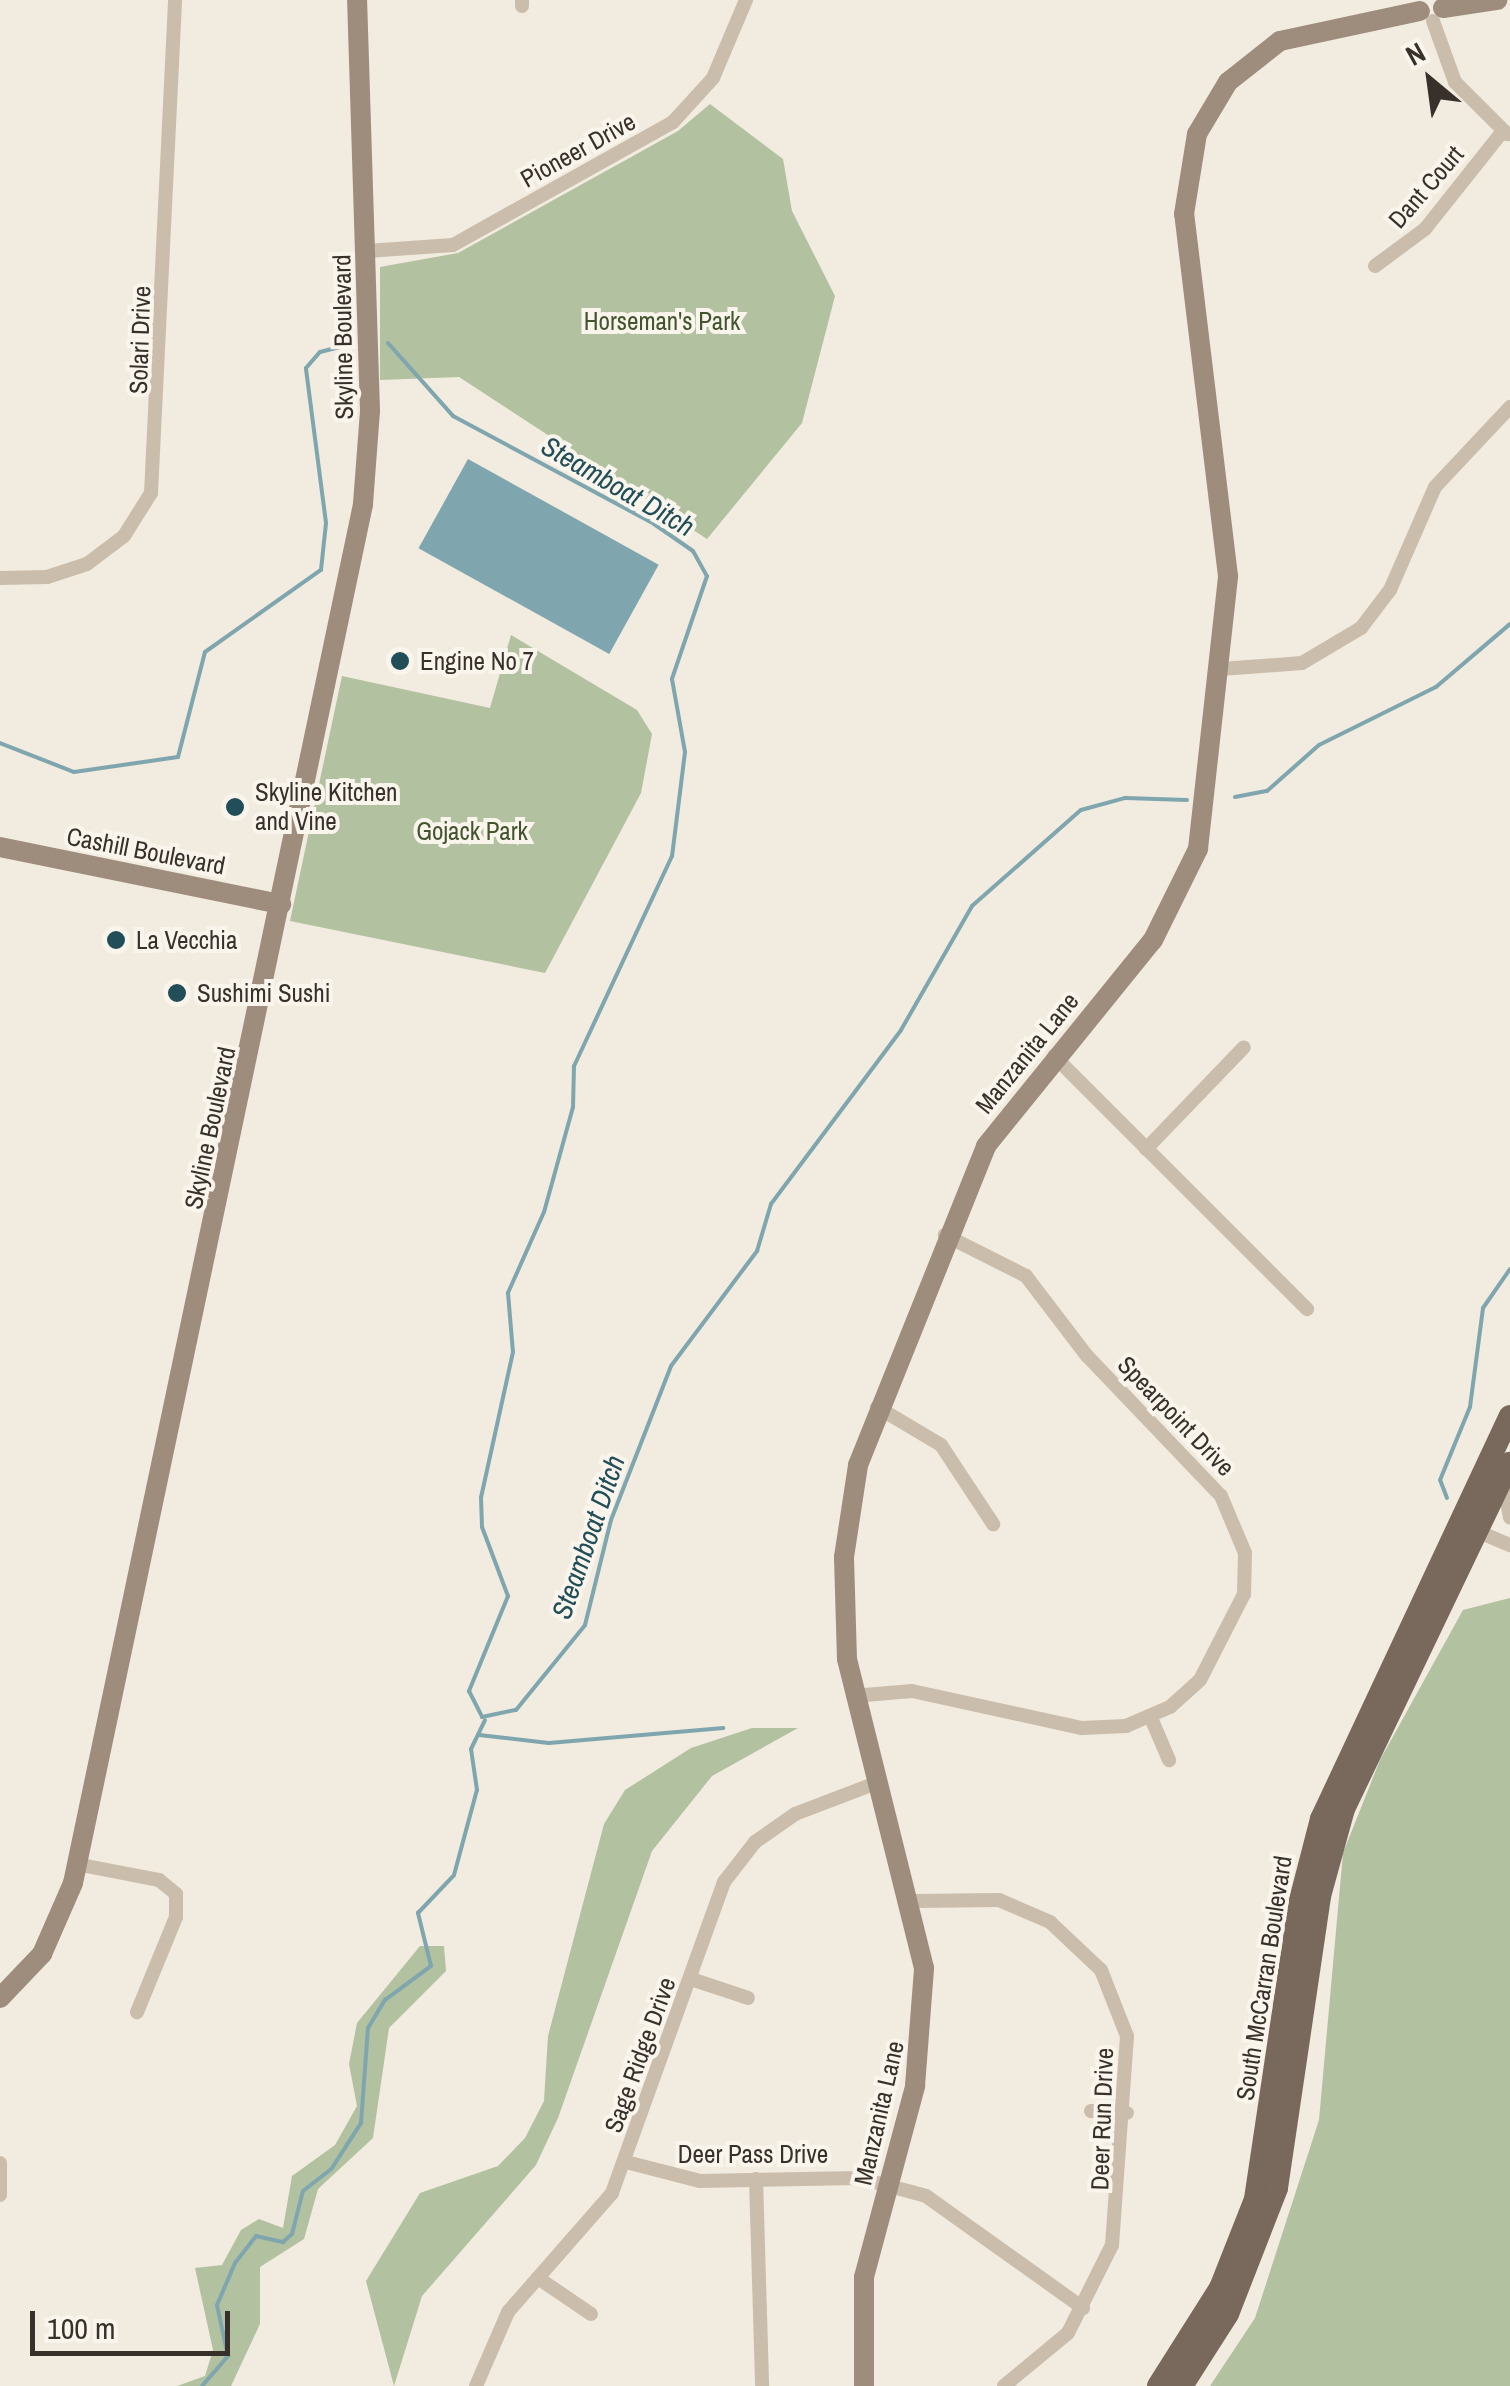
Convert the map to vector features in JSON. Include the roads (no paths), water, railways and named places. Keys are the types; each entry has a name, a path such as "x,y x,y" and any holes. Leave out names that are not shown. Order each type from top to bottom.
{"main road":[{"name":"South McCarran Boulevard","path":"1158,2386 1214,2300 1255,2199 1299,1904 1321,1820 1499,1469 1510,1416"},
{"path":"1479,1532 1499,1469"},
{"name":"South McCarran Boulevard","path":"1182,2386 1228,2314 1277,2188 1320,1896 1344,1809 1479,1532"}],"street":[{"name":"Solari Drive","path":"0,578 47,578 87,564 124,536 151,493 175,0"},
{"name":"Skyline Boulevard","path":"0,1998 54,1934 76,1864 281,904 365,488 367,251 357,0"},
{"name":"Pioneer Drive","path":"367,251 453,245 673,122 713,78 746,0"},
{"name":"Manzanita Lane","path":"864,2386 862,2298 922,2048 914,1901 852,1696 844,1558 876,1406 945,1235 986,1146 1054,1056 1153,940 1184,888 1202,830 1228,576 1184,214 1190,151 1214,100 1271,46 1322,26 1497,0"},
{"path":"1432,8 1455,82 1506,134"},
{"name":"Dant Court","path":"1376,266 1425,229 1506,134"},
{"path":"1221,670 1302,663 1362,628 1390,590 1435,487 1510,407"},
{"name":"Cashill Boulevard","path":"0,847 281,904"},
{"path":"1146,1149 1244,1047"},
{"path":"1054,1056 1307,1310"},
{"name":"Spearpoint Drive","path":"852,1696 931,1693 1082,1728 1151,1718 1200,1680 1239,1614 1245,1553 1232,1514 1032,1282 945,1235"},
{"path":"876,1406 941,1445 992,1524"},
{"path":"1499,1469 1510,1517"},
{"path":"1479,1532 1510,1545"},
{"path":"1151,1718 1169,1760"},
{"name":"Sage Ridge Drive","path":"476,2386 498,2327 599,2210 626,2162 714,1903 755,1842 796,1814 876,1782"},
{"path":"76,1864 159,1880 176,1894 176,1917 137,2012"},
{"name":"Deer Run Drive","path":"914,1901 999,1900 1075,1941 1124,2018 1127,2113 1116,2230 1084,2308 1052,2351 1004,2386"},
{"path":"691,1979 748,1998"},
{"path":"1090,2111 1127,2113"},
{"name":"Deer Pass Drive","path":"626,2162 674,2178 832,2175 888,2184 946,2206 1084,2308"},
{"path":"0,2163 0,2194"},
{"path":"756,2179 768,2339 762,2386"},
{"path":"538,2278 591,2314"}],"water":[{"path":"468,459 659,565 609,654 419,548"}],"waterway":[{"name":"Steamboat Ditch","path":"388,343 453,416 654,524 693,551 707,576 672,679 685,752 672,856 574,1066 573,1107 544,1212 508,1293 513,1352 481,1498 482,1527 508,1596 469,1691 482,1717 516,1710 585,1625 611,1520 671,1366 757,1251 771,1204 901,1030 972,906 1081,810 1125,798 1187,800"},
{"name":"Steamboat Ditch","path":"0,743 74,772 178,757 205,652 321,570 326,523 306,368 320,352 353,344"},
{"name":"Steamboat Ditch","path":"1235,797 1267,791 1319,745 1436,687 1510,624"},
{"name":"Steamboat Ditch","path":"1447,1498 1440,1480 1470,1407 1483,1308 1510,1269"},
{"path":"202,2386 228,2356 217,2305 235,2263 256,2236 283,2242 292,2234 303,2191 332,2168 361,2123 368,2028 385,2000 431,1966 418,1913 454,1875 477,1790 471,1749 485,1720"},
{"path":"479,1735 549,1743 723,1728"}],"place":[{"name":"Engine No 7","path":"400,661"},
{"name":"Skyline Kitchen and Vine","path":"235,807"},
{"name":"La Vecchia","path":"116,940"},
{"name":"Sushimi Sushi","path":"177,993"}],"park label":[{"name":"Horseman's Park","path":"662,321"},
{"name":"Gojack Park","path":"472,831"}]}
